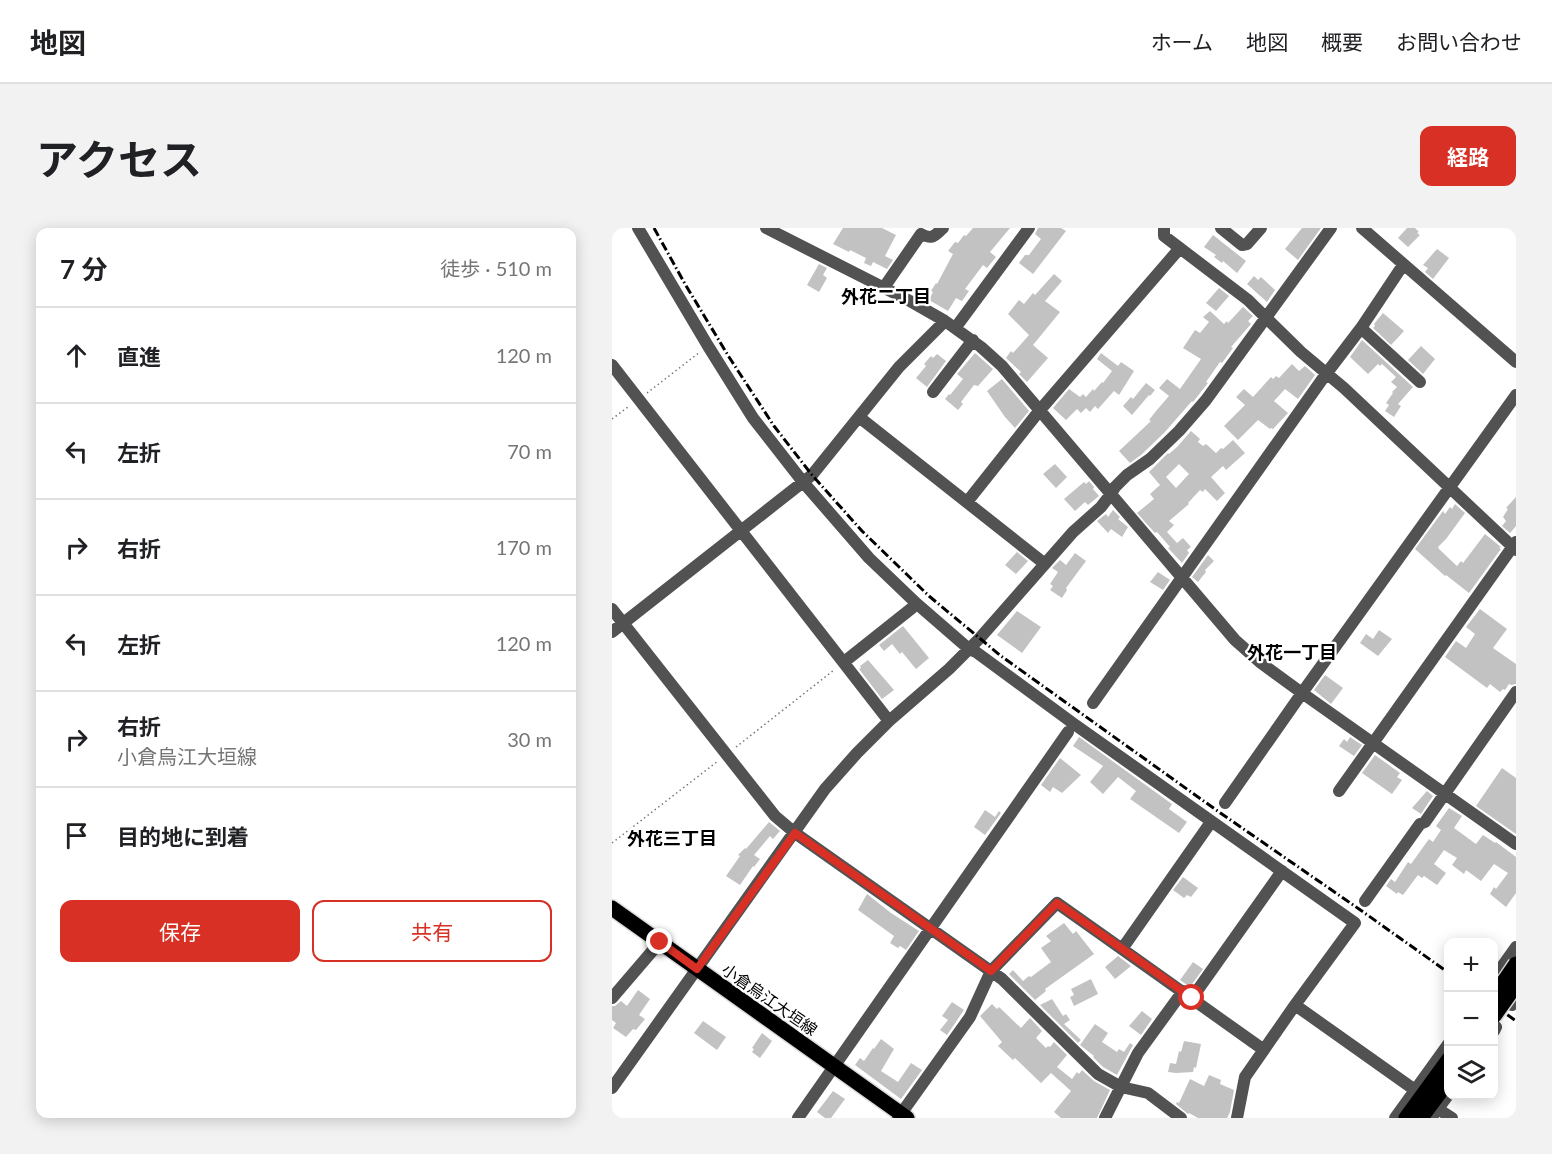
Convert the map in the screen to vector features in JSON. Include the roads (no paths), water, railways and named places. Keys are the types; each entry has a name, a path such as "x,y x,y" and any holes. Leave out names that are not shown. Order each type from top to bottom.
{"main road":[{"name":"小倉烏江大垣線","path":"612,908 902,1116"},
{"path":"1497,992 1516,964"},
{"path":"1498,1010 1516,985"},
{"path":"1406,1118 1444,1066"},
{"path":"1421,1118 1444,1087"}],"street":[{"path":"638,228 753,418 803,482 869,558 969,649 1355,923 1245,1077 1237,1118"},
{"path":"766,228 885,288 950,324 972,340 1002,366 1235,640 1261,663 1302,693 1516,844"},
{"path":"885,288 917,231 928,237 934,236 943,228"},
{"path":"612,632 813,475 899,367 950,324 1029,228"},
{"path":"1164,228 1164,236 1248,300 1301,352 1344,388 1449,488 1515,546 1339,791"},
{"path":"1221,228 1242,245 1247,244 1261,228"},
{"path":"612,1088 825,789 889,721 969,649 1073,532 1101,507 1115,487 1127,475 1150,459 1179,431 1206,400 1331,228"},
{"path":"1362,228 1516,362"},
{"path":"967,502 1040,410 1180,248"},
{"path":"1093,703 1404,265"},
{"path":"1361,328 1420,382"},
{"path":"933,392 972,340"},
{"path":"612,365 889,721"},
{"path":"1225,803 1516,394"},
{"path":"859,417 1045,564"},
{"path":"844,662 916,603"},
{"path":"612,609 775,816 795,833 1002,979 1098,1074 1121,1087 1148,1093 1181,1118"},
{"path":"1365,901 1420,824 1425,822 1516,692"},
{"path":"798,1118 1068,732"},
{"path":"1122,949 1211,822"},
{"path":"1105,1118 1138,1053 1282,872"},
{"path":"902,1116 970,1017 991,971 1057,903 1264,1050"},
{"path":"612,999 660,942"},
{"path":"1498,972 1516,947"},
{"path":"1495,992 1512,1005 1516,998"},
{"path":"1295,1005 1415,1090"},
{"path":"1395,1118 1446,1046"},
{"path":"1445,1100 1435,1113 1452,1118"}],"railway":[{"path":"654,228 729,357 774,426 812,475 862,531 929,596 1001,656 1444,969"},
{"path":"1498,1008 1516,1021"}],"district":[{"name":"外花二丁目","path":"886,296"},
{"name":"外花一丁目","path":"1292,652"},
{"name":"外花三丁目","path":"672,838"}]}
